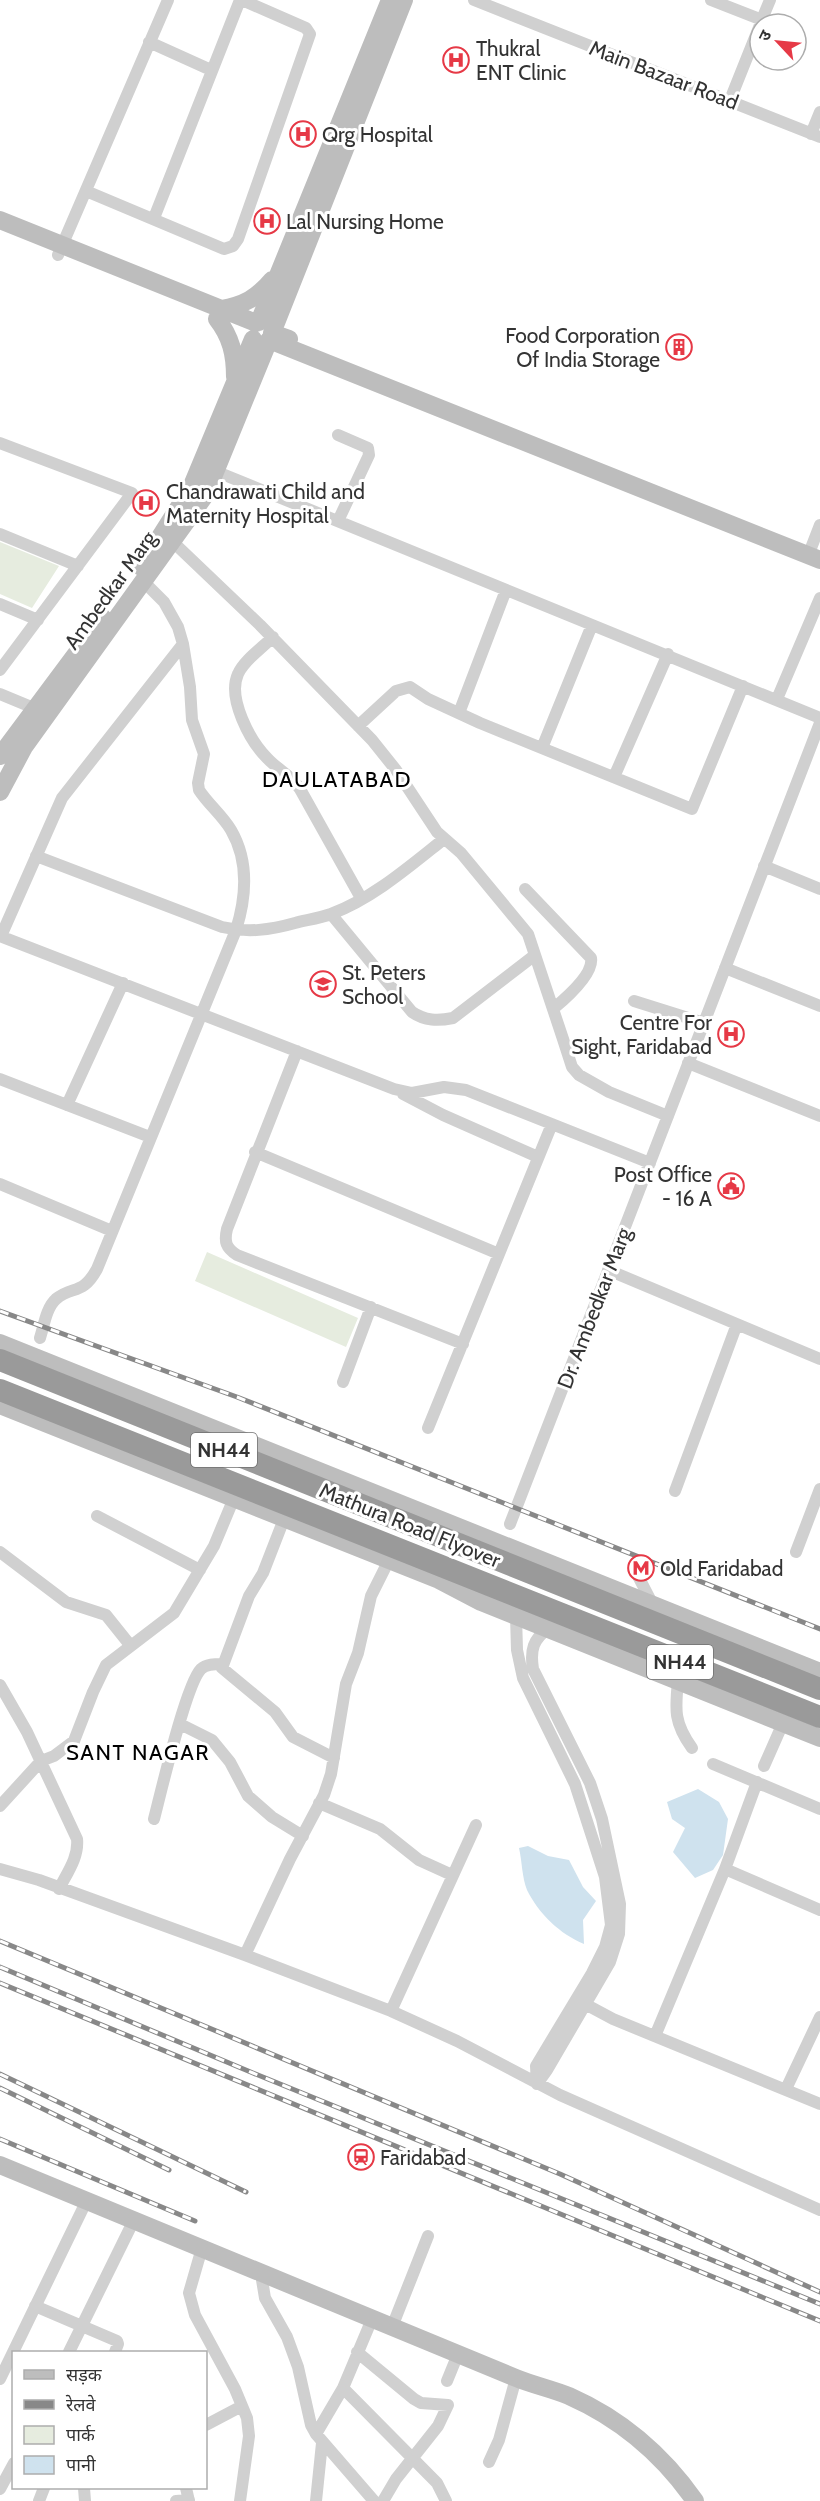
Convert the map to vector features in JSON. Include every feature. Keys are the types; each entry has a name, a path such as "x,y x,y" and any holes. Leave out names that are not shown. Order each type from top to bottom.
{"highway":[{"name":"Mathura Road Flyover","path":"0,1360 820,1689"},
{"name":"Mathura Road Flyover","path":"0,1390 540,1606"},
{"path":"448,1584 540,1606"},
{"name":"NH44","path":"540,1606 820,1717"}],"street":[{"path":"60,250 168,0"},
{"path":"86,191 224,249 233,246 238,238 310,34 306,28 241,0 211,70 154,218"},
{"name":"Ambedkar Marg","path":"0,756 42,711 144,582 206,494 207,468 235,382 260,332 390,0"},
{"name":"Ambedkar Marg","path":"0,792 42,711 147,558 191,488 207,468 258,365 260,332 279,314 404,0"},
{"name":"Main Bazaar Road","path":"474,0 816,136"},
{"path":"711,0 748,17"},
{"path":"149,42 211,70"},
{"path":"730,100 748,55"},
{"path":"816,136 820,112"},
{"path":"0,220 60,250"},
{"path":"0,231 60,250 303,349 459,403 815,552 820,525"},
{"path":"219,314 255,298 284,266"},
{"path":"219,314 231,342 235,362 235,382"},
{"path":"279,314 303,349"},
{"path":"258,365 303,349"},
{"path":"338,435 368,448 369,455 338,521"},
{"path":"0,443 132,493 0,670"},
{"path":"207,468 668,654 820,718"},
{"path":"0,534 78,566"},
{"path":"173,542 273,637 358,726 396,770 444,839 461,853 528,934 572,1067 579,1075 609,1092 668,1116"},
{"path":"40,1338 51,1306 56,1299 84,1287 90,1281 236,930 243,907 243,869 231,831 199,790 198,783 204,764 204,754 192,720 190,687 183,644 175,621 164,602 144,582"},
{"path":"459,713 506,590"},
{"path":"777,699 820,598"},
{"path":"0,604 38,620"},
{"path":"542,748 592,625"},
{"path":"273,637 242,668 235,684 234,698 256,746 270,761 293,779 300,789 361,898"},
{"path":"183,644 62,798 0,936 394,1089 443,1115 538,1157"},
{"path":"615,777 668,654"},
{"path":"358,726 396,691 406,686 459,713 692,809 743,686"},
{"path":"0,694 42,711"},
{"name":"Dr. Ambedkar Marg","path":"510,1524 820,723"},
{"path":"36,856 210,922 236,930 261,931 331,914 398,874 444,839"},
{"path":"764,866 820,889"},
{"path":"525,889 591,958 592,962 576,987 553,1009"},
{"path":"331,914 412,1012 428,1019 442,1021 453,1018 535,955"},
{"path":"725,968 820,1006"},
{"path":"67,1105 123,983"},
{"path":"634,1001 704,1023"},
{"path":"297,1051 255,1152 227,1229 225,1238 229,1250 463,1344"},
{"path":"688,1063 820,1116"},
{"path":"0,1078 150,1137"},
{"path":"394,1089 411,1093 444,1087 466,1090 650,1163"},
{"path":"428,1428 552,1124"},
{"path":"255,1152 499,1254"},
{"path":"0,1184 112,1231"},
{"path":"608,1270 820,1359"},
{"path":"343,1382 372,1307"},
{"path":"675,1491 737,1324"},
{"path":"0,1343 820,1672"},
{"path":"0,1405 389,1560 448,1584 481,1602 820,1738"},
{"path":"796,1552 820,1489"},
{"path":"0,1806 41,1761 54,1756 74,1741 106,1665 174,1613 214,1546 234,1498"},
{"path":"97,1516 200,1570"},
{"path":"284,1518 262,1573 249,1596 235,1638 222,1664 224,1672 275,1712 293,1737 334,1758"},
{"path":"0,1552 66,1602 106,1616 130,1645"},
{"path":"245,1954 320,1803 331,1774 342,1702 358,1653 371,1596 389,1560"},
{"path":"637,1574 653,1605"},
{"path":"516,1616 517,1650 523,1678 575,1784 605,1877 611,1925 605,1947 592,1973 536,2066 537,2084"},
{"path":"537,2084 610,1962 619,1934 620,1904 602,1819 590,1783 533,1669 531,1657 534,1642 549,1628"},
{"path":"154,1819 190,1690 202,1668 212,1664 222,1664"},
{"path":"678,1681 675,1713 681,1733 692,1748"},
{"path":"2,1692 41,1761 77,1839 78,1847 75,1858 59,1889"},
{"path":"764,1766 783,1723"},
{"path":"180,1724 212,1740 230,1762 248,1796 272,1817 303,1836"},
{"path":"713,1764 820,1809"},
{"path":"656,2036 725,1869 757,1782"},
{"path":"320,1803 380,1829 418,1860 452,1875"},
{"path":"391,2011 476,1826"},
{"path":"0,1869 245,1954 391,2011 457,2041 537,2084 820,2210"},
{"path":"725,1869 820,1910"},
{"path":"585,2004 613,2019 820,2104"},
{"path":"786,2089 820,2016"},
{"path":"0,2165 534,2385 646,2454 687,2501"},
{"path":"13,2351 87,2200"},
{"path":"70,2351 134,2220"},
{"path":"392,2327 428,2236"},
{"path":"202,2248 189,2294 195,2315 247,2418 249,2436 240,2501"},
{"path":"261,2274 265,2298 287,2337 298,2367 312,2425 319,2439 374,2501"},
{"path":"35,2306 117,2341 115,2351"},
{"path":"316,2501 319,2439 372,2319"},
{"path":"357,2352 414,2399 421,2403 448,2405 438,2426 396,2479 383,2501"},
{"path":"0,2379 12,2354"},
{"path":"447,2381 458,2354"},
{"path":"489,2462 500,2440 516,2378"},
{"path":"343,2388 437,2483 447,2501"},
{"path":"207,2424 242,2406"},
{"path":"0,2489 12,2467"},
{"path":"176,2501 189,2501"}],"green space":[{"path":"0,542 59,566 32,608 0,594"},
{"path":"207,1252 358,1318 346,1347 195,1281"}],"water":[{"path":"698,1789 719,1802 728,1819 723,1855 713,1870 695,1878 673,1852 685,1828 672,1819 667,1802"},
{"path":"528,1846 548,1856 569,1860 583,1887 596,1901 583,1920 584,1944 559,1929 532,1899 525,1885 519,1848"}],"railway":[{"path":"0,1311 237,1397 820,1629"},
{"path":"0,1941 560,2174 820,2292"},
{"path":"0,1967 253,2073 820,2304"},
{"path":"0,1983 820,2321"},
{"path":"0,2074 246,2192"},
{"path":"0,2088 169,2170"},
{"path":"0,2139 195,2221"}],"place":[{"name":"Thukral ENT Clinic","path":"456,60"},
{"name":"Qrg Hospital","path":"303,134"},
{"name":"Lal Nursing Home","path":"267,221"},
{"name":"Food Corporation Of India Storage","path":"679,347"},
{"name":"Chandrawati Child and Maternity Hospital","path":"146,503"},
{"name":"St. Peters School","path":"323,984"},
{"name":"Centre For Sight, Faridabad","path":"731,1034"},
{"name":"Post Office - 16 A","path":"731,1186"},
{"name":"Old Faridabad","path":"641,1568"},
{"name":"Faridabad","path":"361,2157"}],"district":[{"name":"DAULATABAD","path":"337,779"},
{"name":"SANT NAGAR","path":"138,1752"}]}
